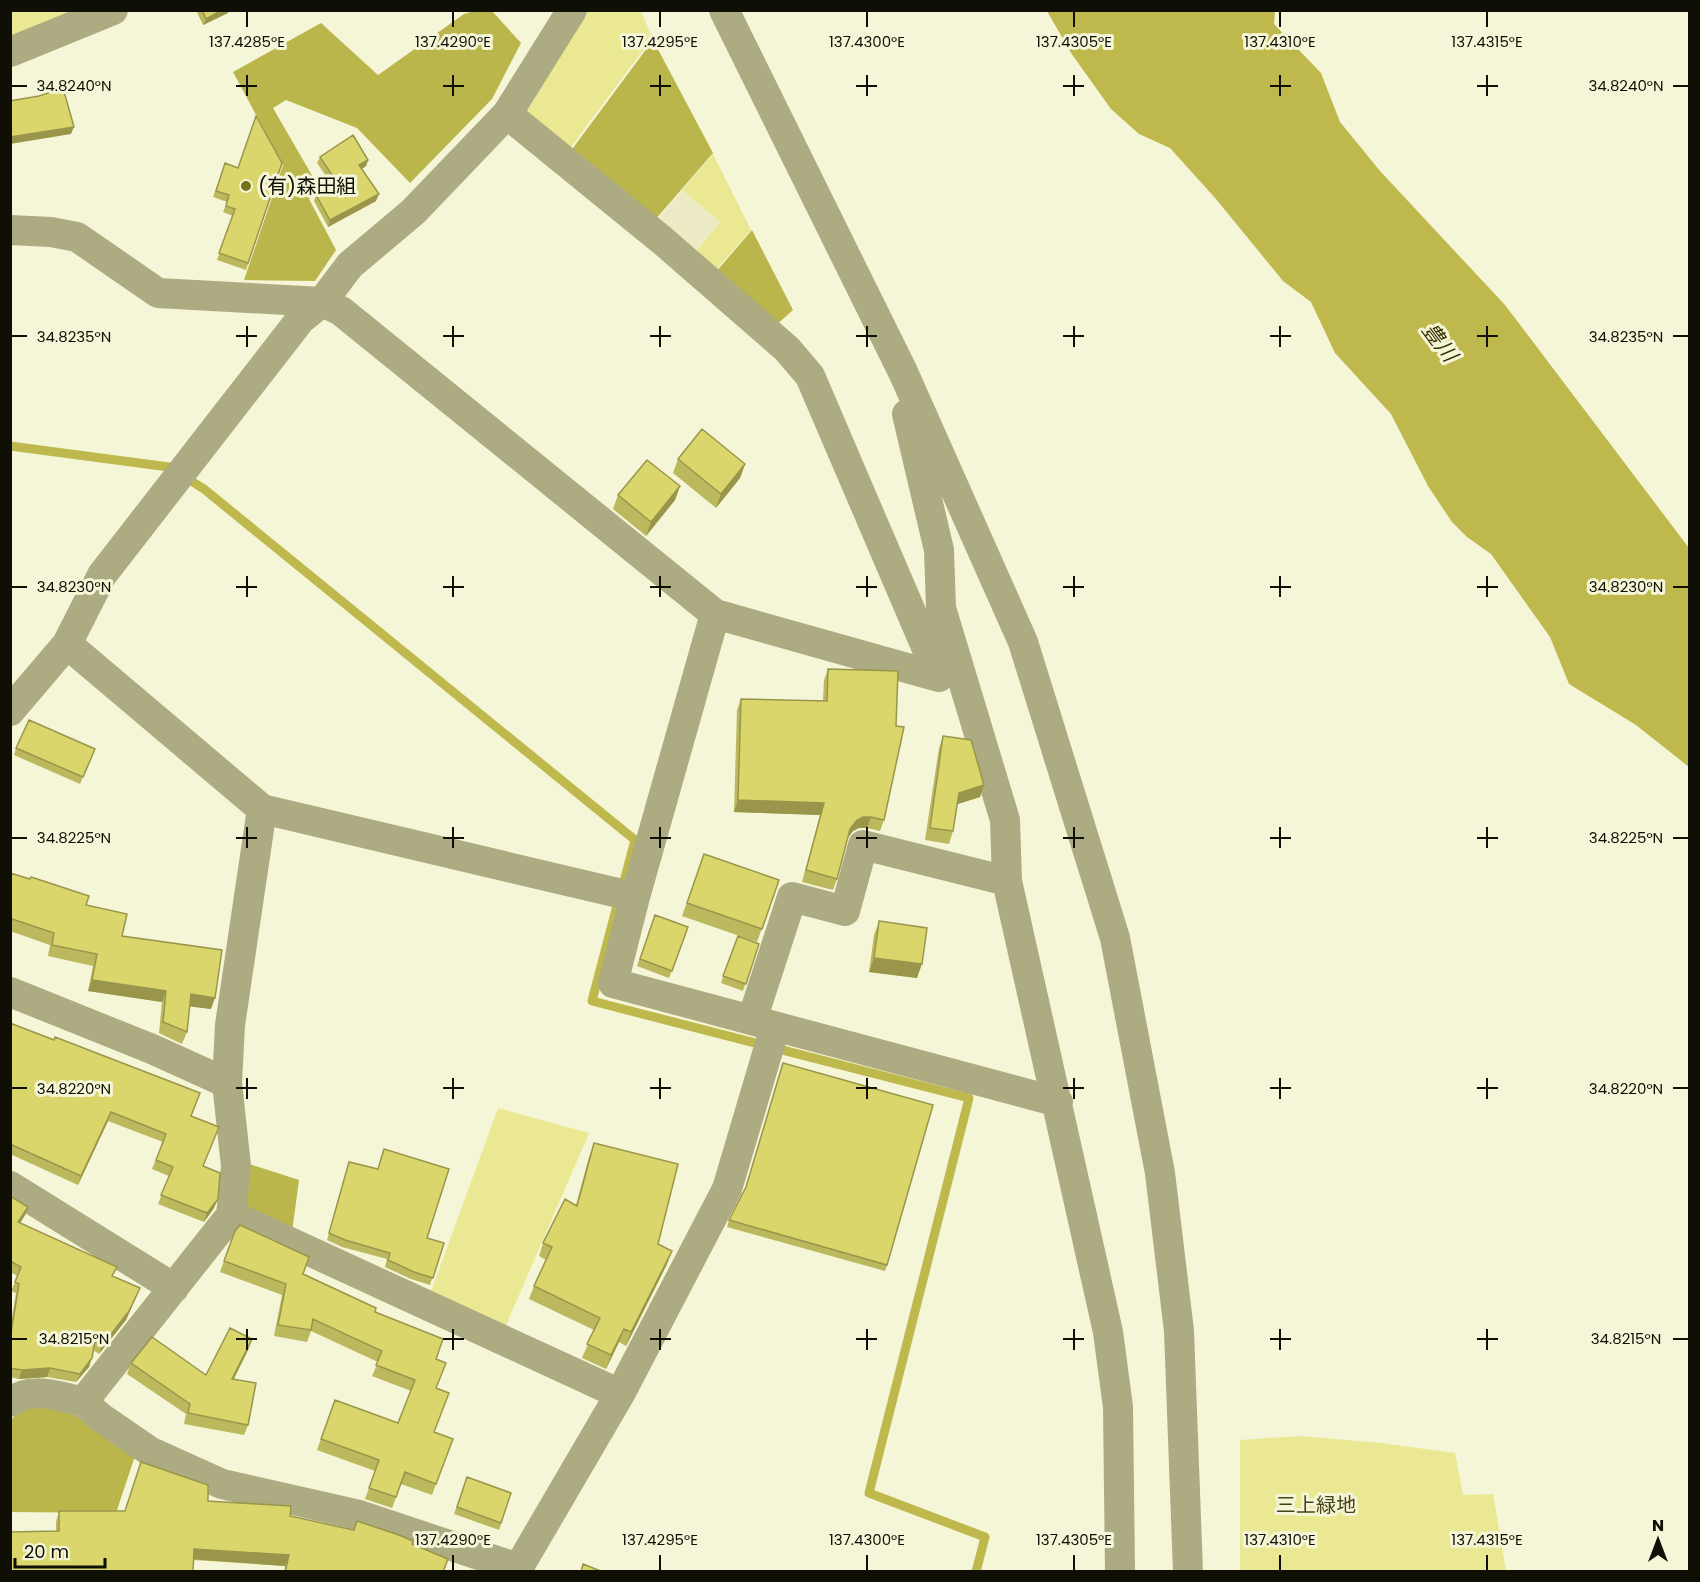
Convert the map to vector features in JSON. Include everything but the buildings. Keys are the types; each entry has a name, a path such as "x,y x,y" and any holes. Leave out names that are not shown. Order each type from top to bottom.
{"street":[{"path":"10,711 67,644 102,575 300,320 322,302 350,265 413,212 507,114 572,10"},
{"path":"724,10 903,372 1023,642 1115,938 1160,1173 1179,1331 1188,1572"},
{"path":"10,52 101,13"},
{"path":"10,230 51,232 77,237 158,293 322,302 341,311 715,614 939,677 810,376 787,349 663,240 507,114"},
{"path":"903,372 906,410 939,550 941,608 1005,820 1007,881 1108,1332 1118,1407 1120,1572"},
{"path":"715,614 613,983 1058,1102"},
{"path":"67,644 262,809 635,897"},
{"path":"83,1402 231,1215 236,1166 227,1083 230,1025 262,809"},
{"path":"10,1402 18,1396 44,1393 83,1402 100,1417 151,1452 222,1484 359,1515 517,1570 620,1394 727,1189 792,897 845,911 863,845 1007,881"},
{"path":"10,992 152,1049 227,1083"},
{"path":"10,1186 174,1288"},
{"path":"231,1215 620,1394"}],"shaded area":[{"path":"474,11 492,11 521,43 492,99 410,183 357,128 286,100 273,108 321,191 309,199 336,250 315,281 244,280 283,165 233,72 321,23 378,75 464,14"},
{"path":"653,40 713,153 654,221 570,152"},
{"path":"682,190 720,222 693,254 655,222"},
{"path":"752,230 793,310 775,326 715,273"},
{"path":"246,1163 299,1180 292,1232 241,1210"},
{"path":"34,1406 70,1412 135,1456 116,1513 11,1512 11,1420 21,1409"}],"green space":[{"path":"11,11 70,11 67,16 11,40"},
{"path":"584,11 641,11 652,38 568,151 518,113"},
{"path":"713,154 751,230 714,272 694,254 720,222 682,190"},
{"path":"498,1108 589,1133 504,1330 429,1297"},
{"name":"三上緑地","path":"1300,1436 1381,1443 1455,1453 1463,1495 1493,1494 1506,1571 1240,1571 1240,1440"}],"water":[{"name":"豊川","path":"1047,11 1275,11 1274,24 1321,73 1340,122 1380,171 1505,305 1689,548 1689,767 1636,725 1569,684 1550,637 1491,554 1467,537 1452,522 1428,486 1391,414 1335,353 1311,302 1283,281 1216,199 1170,148 1139,134 1111,109 1071,53"}],"waterway":[{"path":"10,446 169,467 204,489 635,840 622,889"},
{"path":"618,902 592,1001 969,1098 869,1493 985,1537 976,1572"}],"place":[{"name":"(有)森田組","path":"246,186"}]}
